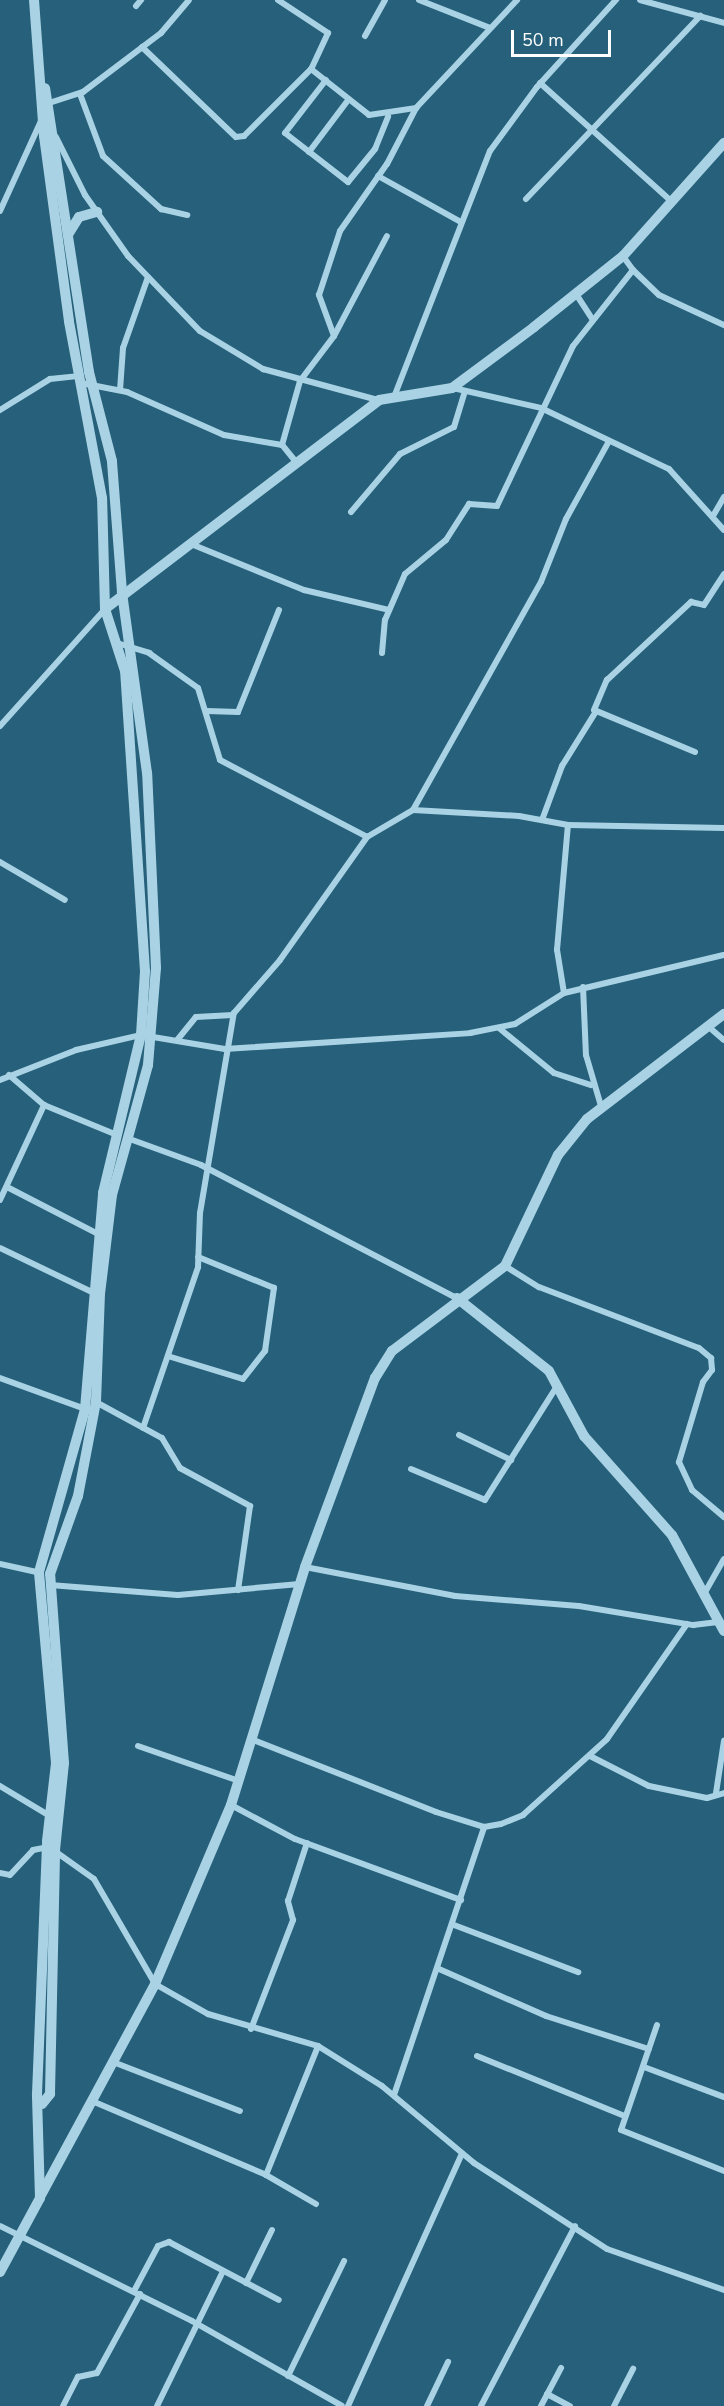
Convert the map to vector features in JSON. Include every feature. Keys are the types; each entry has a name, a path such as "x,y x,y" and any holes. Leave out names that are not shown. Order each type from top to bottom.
{"street":[{"path":"34,0 44,86 55,135 69,233 102,498 105,609 125,671 134,782 147,1035 116,1134 95,1294 91,1405 44,1579 56,1763 50,1816 51,1848"},
{"path":"135,6 141,0"},
{"path":"47,104 80,94 142,47 189,0"},
{"path":"142,47 240,138 311,69 328,33 278,0"},
{"path":"364,36 386,0"},
{"path":"419,0 490,28"},
{"path":"334,336 319,295 324,267 340,231 378,176 416,108 517,0"},
{"path":"394,397 490,151 540,83 616,0"},
{"path":"639,0 724,23"},
{"path":"526,199 700,16"},
{"path":"311,69 369,115 388,116 416,108"},
{"path":"326,80 285,130 309,152 351,181 375,149 388,116"},
{"path":"540,83 593,128 671,201"},
{"path":"80,94 103,156 161,208 187,215"},
{"path":"309,152 349,99"},
{"path":"0,211 47,104"},
{"path":"43,117 96,212 148,277 216,344 239,359 300,381 379,400 452,388 541,408 669,469 724,530"},
{"path":"43,117 86,379 112,461 122,592 147,773 156,968 147,1035 128,1138 102,1236"},
{"path":"452,388 623,256 724,143"},
{"path":"378,176 461,222"},
{"path":"69,233 79,217 96,212"},
{"path":"282,445 300,381 334,336 387,236"},
{"path":"623,256 633,270 659,295 724,325"},
{"path":"382,653 389,610 405,574 446,540 470,504 497,506 541,408 592,319 633,270"},
{"path":"120,390 123,348 148,277"},
{"path":"576,294 592,319"},
{"path":"0,410 50,379 86,379 120,390 224,435 282,445 296,462"},
{"path":"351,512 400,454 454,427 465,392"},
{"path":"0,726 122,592 379,400"},
{"path":"143,1428 171,1357 198,1257 200,1213 210,1170 225,1048 233,1015 280,960 367,837 413,810 496,653 541,582 566,519 609,441"},
{"path":"713,516 724,497"},
{"path":"188,542 304,590 389,610"},
{"path":"542,820 562,766 595,713 607,680 691,602 704,605 724,574"},
{"path":"207,711 238,712 279,610"},
{"path":"117,643 131,646 190,680 207,711 220,760 367,837"},
{"path":"595,713 695,752"},
{"path":"413,810 542,820 568,825 724,828"},
{"path":"564,993 557,950 568,825"},
{"path":"0,862 65,900"},
{"path":"0,1080 76,1050 147,1035 225,1048 499,1028 564,993 724,955"},
{"path":"583,987 591,1085 601,1106"},
{"path":"0,2272 155,1984 231,1805 305,1567 375,1378 392,1351 457,1298 505,1266 558,1155 601,1106 710,1028 724,1014"},
{"path":"178,1039 196,1017 233,1015"},
{"path":"499,1028 554,1073 591,1085"},
{"path":"710,1028 724,1040"},
{"path":"9,1076 44,1105 210,1170 457,1298 523,1346 557,1386 584,1436 672,1535 716,1622 724,1631"},
{"path":"0,1200 44,1105"},
{"path":"7,1187 102,1236"},
{"path":"0,1248 95,1294"},
{"path":"171,1357 243,1379 265,1351 274,1288 198,1257"},
{"path":"505,1266 539,1287 699,1348 711,1358 712,1370 696,1401 679,1462 692,1490 724,1517"},
{"path":"1,1379 91,1405 143,1428 162,1438 180,1468 250,1506 238,1590"},
{"path":"411,1469 485,1500 557,1386"},
{"path":"459,1436 511,1460"},
{"path":"704,1595 724,1559"},
{"path":"0,1564 44,1579 125,1594 238,1590 300,1584"},
{"path":"305,1567 423,1591 687,1624 716,1622"},
{"path":"40,2198 42,2104 37,2094 51,1848 64,1745 44,1579"},
{"path":"250,1738 338,1777 484,1827 523,1815 590,1756 629,1714 647,1678 687,1624"},
{"path":"716,1793 724,1741"},
{"path":"138,1746 239,1781"},
{"path":"590,1756 649,1786 707,1798 724,1792"},
{"path":"0,1786 50,1816"},
{"path":"231,1805 307,1843 461,1900"},
{"path":"394,2095 454,1925 484,1827"},
{"path":"251,2029 293,1920 288,1901 307,1843"},
{"path":"0,1873 10,1875 26,1855 51,1848"},
{"path":"51,1848 94,1879 155,1984 208,2014 251,2029 318,2046 394,2095 462,2154 608,2249 724,2290"},
{"path":"454,1925 578,1972"},
{"path":"439,1969 546,2016 649,2049"},
{"path":"657,2025 625,2116 623,2133 724,2171"},
{"path":"266,2175 318,2046"},
{"path":"477,2055 625,2116"},
{"path":"113,2062 240,2110"},
{"path":"644,2067 724,2096"},
{"path":"92,2101 266,2175 316,2204"},
{"path":"348,2406 462,2154"},
{"path":"0,2226 20,2233 198,2324 331,2403 342,2406"},
{"path":"481,2406 575,2226"},
{"path":"246,2283 272,2230"},
{"path":"63,2406 78,2377 97,2373 163,2242 279,2300"},
{"path":"288,2376 344,2261"},
{"path":"157,2406 223,2271"},
{"path":"427,2406 448,2362"},
{"path":"541,2406 561,2368"},
{"path":"614,2406 633,2368"},
{"path":"547,2394 570,2406"}]}
